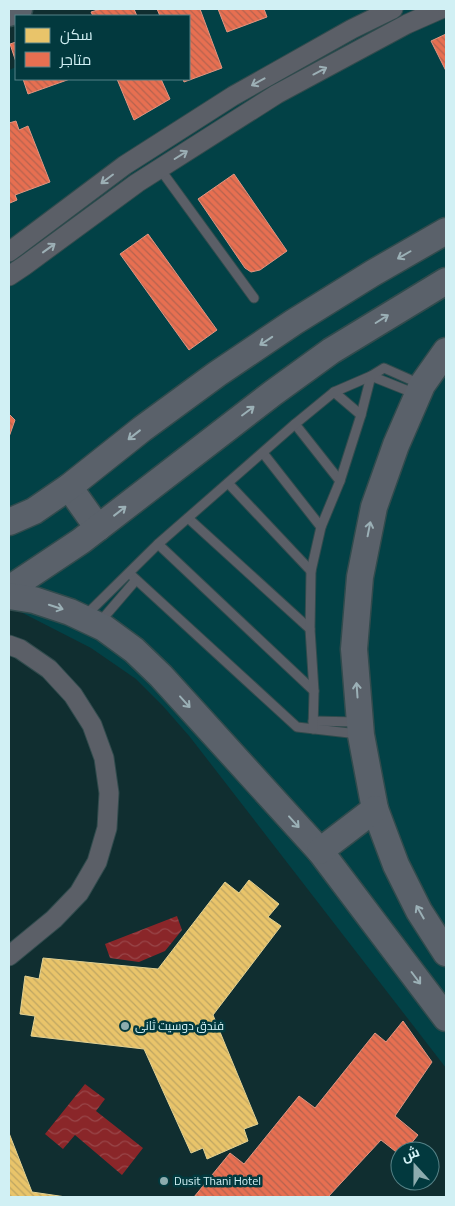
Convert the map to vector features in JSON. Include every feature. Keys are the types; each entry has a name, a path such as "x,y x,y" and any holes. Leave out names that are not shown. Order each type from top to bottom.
{"street":[{"path":"9,13 19,9"},
{"path":"9,252 125,165 233,96 352,29 393,9"},
{"path":"10,277 137,183 277,94 407,24 441,9"},
{"path":"125,165 137,183"},
{"path":"9,522 34,511 69,487 142,429 248,352 365,278 446,231"},
{"path":"9,589 81,541 273,393 331,351 446,281"},
{"path":"446,351 420,390 396,445 374,506 360,577 354,648 360,728 375,809 396,866 419,911 446,953"},
{"path":"69,487 98,528"},
{"path":"9,596 34,600 70,612 104,628 134,650 161,676 320,851 446,1018"},
{"path":"9,645 20,649 49,669 73,695 92,725 104,758 109,793 106,828 97,862 78,893 54,919 9,956"},
{"path":"320,851 375,809"}],"lane":[{"path":"160,168 254,298"},
{"path":"90,622 128,573 158,544 334,392 371,376 384,368 420,390"},
{"path":"371,376 420,390"},
{"path":"313,725 314,691 310,629 311,571 322,527 340,480 361,415 371,376"},
{"path":"334,392 361,415"},
{"path":"295,424 340,480"},
{"path":"263,453 322,527"},
{"path":"228,483 311,571"},
{"path":"188,518 310,629"},
{"path":"158,544 314,691"},
{"path":"128,573 297,727 313,725 360,728"},
{"path":"90,622 136,580"}],"shaded area":[{"path":"171,9 446,9 446,1068 190,737 162,705 136,679 91,648 9,606 9,70 15,67 15,80 190,80 190,15 155,15"}],"water":[{"path":"177,916 182,930 165,951 139,962 110,958 105,944"},
{"path":"85,1084 105,1099 96,1111 143,1148 122,1175 75,1135 63,1149 45,1134"}],"building: سكن":[{"name":"فندق دوسيت ثانى","path":"249,880 279,904 268,917 281,926 213,1015 258,1124 244,1129 248,1141 207,1159 203,1148 191,1153 144,1049 31,1036 35,1016 20,1014 25,976 39,979 43,958 158,969 225,882 239,893"},
{"path":"9,1133 32,1192 66,1197 9,1197"}],"building: متاجر":[{"path":"101,9 134,9 137,15 92,15 91,12"},
{"path":"157,9 200,9 222,68 190,80 190,15 160,15"},
{"path":"218,9 264,9 267,17 227,32"},
{"path":"446,34 446,71 431,41"},
{"path":"15,42 15,59 10,44"},
{"path":"23,80 67,80 28,94"},
{"path":"117,80 161,80 170,99 134,120"},
{"path":"16,121 19,130 28,126 50,182 15,195 17,200 10,203 9,123"},
{"path":"234,174 287,251 260,270 251,272 245,268 198,199"},
{"path":"148,234 217,330 189,350 120,254"},
{"path":"9,414 15,420 9,437"},
{"path":"403,1021 432,1062 395,1116 418,1135 413,1141 390,1141 390,1147 381,1140 328,1197 194,1197 230,1153 244,1164 299,1096 315,1108 375,1033 386,1042"}],"place":[{"name":"فندق دوسيت ثانى","path":"125,1026"},
{"name":"Dusit Thani Hotel","path":"164,1181"}]}
